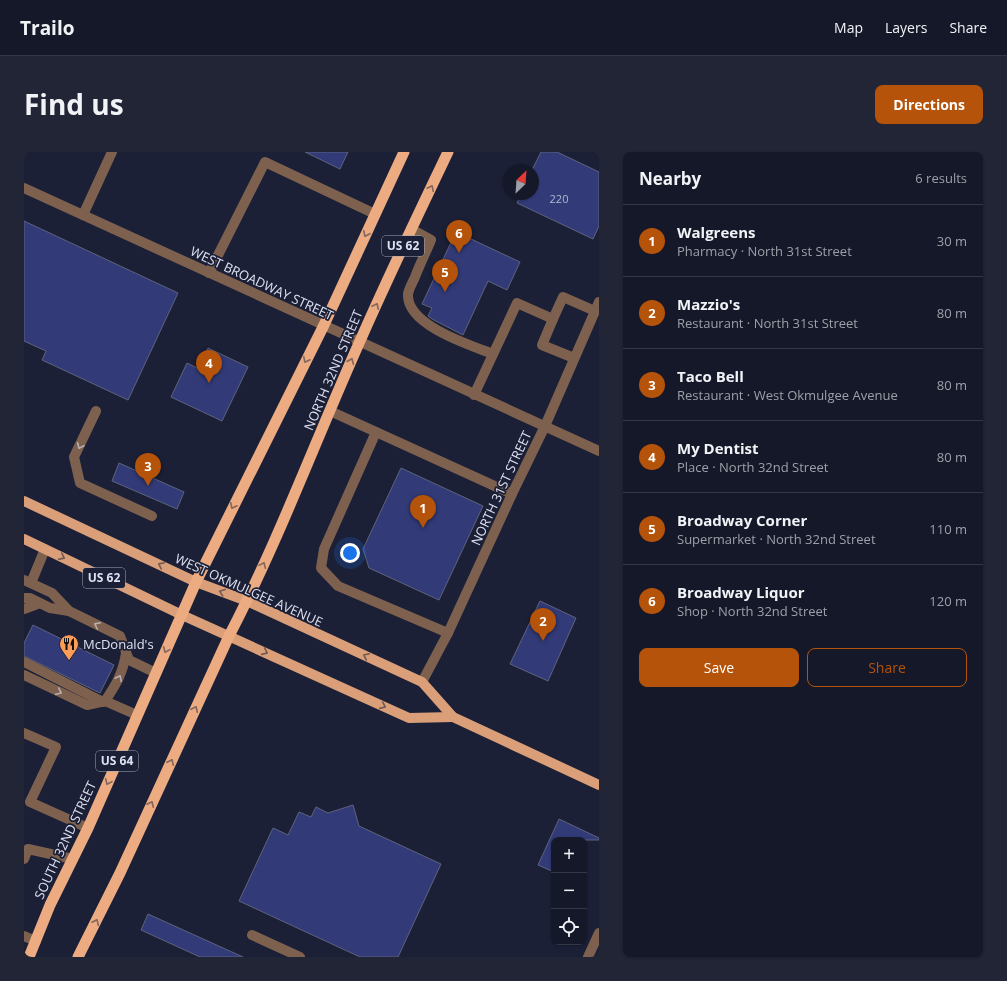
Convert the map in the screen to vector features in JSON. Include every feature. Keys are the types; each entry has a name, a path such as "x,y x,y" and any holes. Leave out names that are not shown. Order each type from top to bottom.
{"highway":[{"name":"NORTH 32ND STREET","path":"196,582 324,325 404,152"},
{"name":"NORTH 32ND STREET","path":"247,601 304,474 360,341 448,152"},
{"name":"SOUTH 32ND STREET","path":"29,957 50,905 88,828 196,582"},
{"name":"US 62","path":"229,636 247,601"},
{"path":"78,957 120,873 229,636"}],"main road":[{"name":"WEST OKMULGEE AVENUE","path":"24,501 196,582 247,601 422,682 453,717 599,785"},
{"name":"WEST OKMULGEE AVENUE","path":"24,539 182,615 409,718 453,717"}],"street":[{"path":"82,214 112,152"},
{"path":"209,273 265,162 375,214"},
{"name":"WEST BROADWAY STREET","path":"24,188 599,451"},
{"path":"411,229 431,240 408,292 409,303 414,312 430,326 493,354"},
{"path":"574,358 542,345 553,319 563,297 597,307"},
{"path":"474,395 517,303 553,319"},
{"name":"NORTH 31ST STREET","path":"422,682 448,633 545,426 597,307"},
{"path":"96,411 74,457 80,483 152,516"},
{"path":"330,411 512,494"},
{"path":"376,432 324,550 321,568 338,586 448,633"},
{"path":"45,549 28,582 52,593 69,611"},
{"path":"24,598 30,598 50,608 69,611 120,636 129,660 156,673"},
{"path":"24,609 40,603"},
{"path":"24,675 87,705 104,702 114,687 124,667 126,652"},
{"path":"24,662 104,702 137,715"},
{"path":"24,733 56,747 27,804 88,828"},
{"path":"24,859 28,849 72,859"},
{"path":"588,957 599,933"},
{"path":"252,935 300,957"},
{"path":"24,936 36,942"}],"building":[{"path":"305,152 348,152 340,169"},
{"path":"541,152 557,152 599,172 599,226 593,239 517,203 518,200 539,200 539,164 535,164"},
{"path":"24,221 178,293 128,400 42,360 46,351 24,341"},
{"path":"456,232 520,262 507,290 488,281 463,335 428,316 432,308 422,304"},
{"path":"208,348 248,367 222,421 171,397 187,363 199,369"},
{"path":"119,463 184,492 177,509 112,481"},
{"path":"401,468 483,506 439,600 369,568 363,549"},
{"path":"540,601 576,618 548,681 510,664"},
{"name":"McDonald's","path":"33,625 114,665 100,693 24,656 24,643"},
{"path":"353,805 359,826 441,864 398,957 360,957 239,901 273,828 288,835 299,812 311,817 316,807 328,813"},
{"path":"559,819 599,838 599,840 587,840 587,837 551,837 551,871 538,865"},
{"path":"148,914 243,957 200,957 141,930"}],"place":[{"name":"Broadway Liquor","path":"459,253"},
{"name":"Broadway Corner","path":"445,292"},
{"name":"My Dentist","path":"209,383"},
{"name":"Taco Bell","path":"148,486"},
{"name":"Walgreens","path":"423,528"},
{"name":"Mazzio's","path":"543,641"},
{"name":"McDonald's","path":"69,661"}]}
